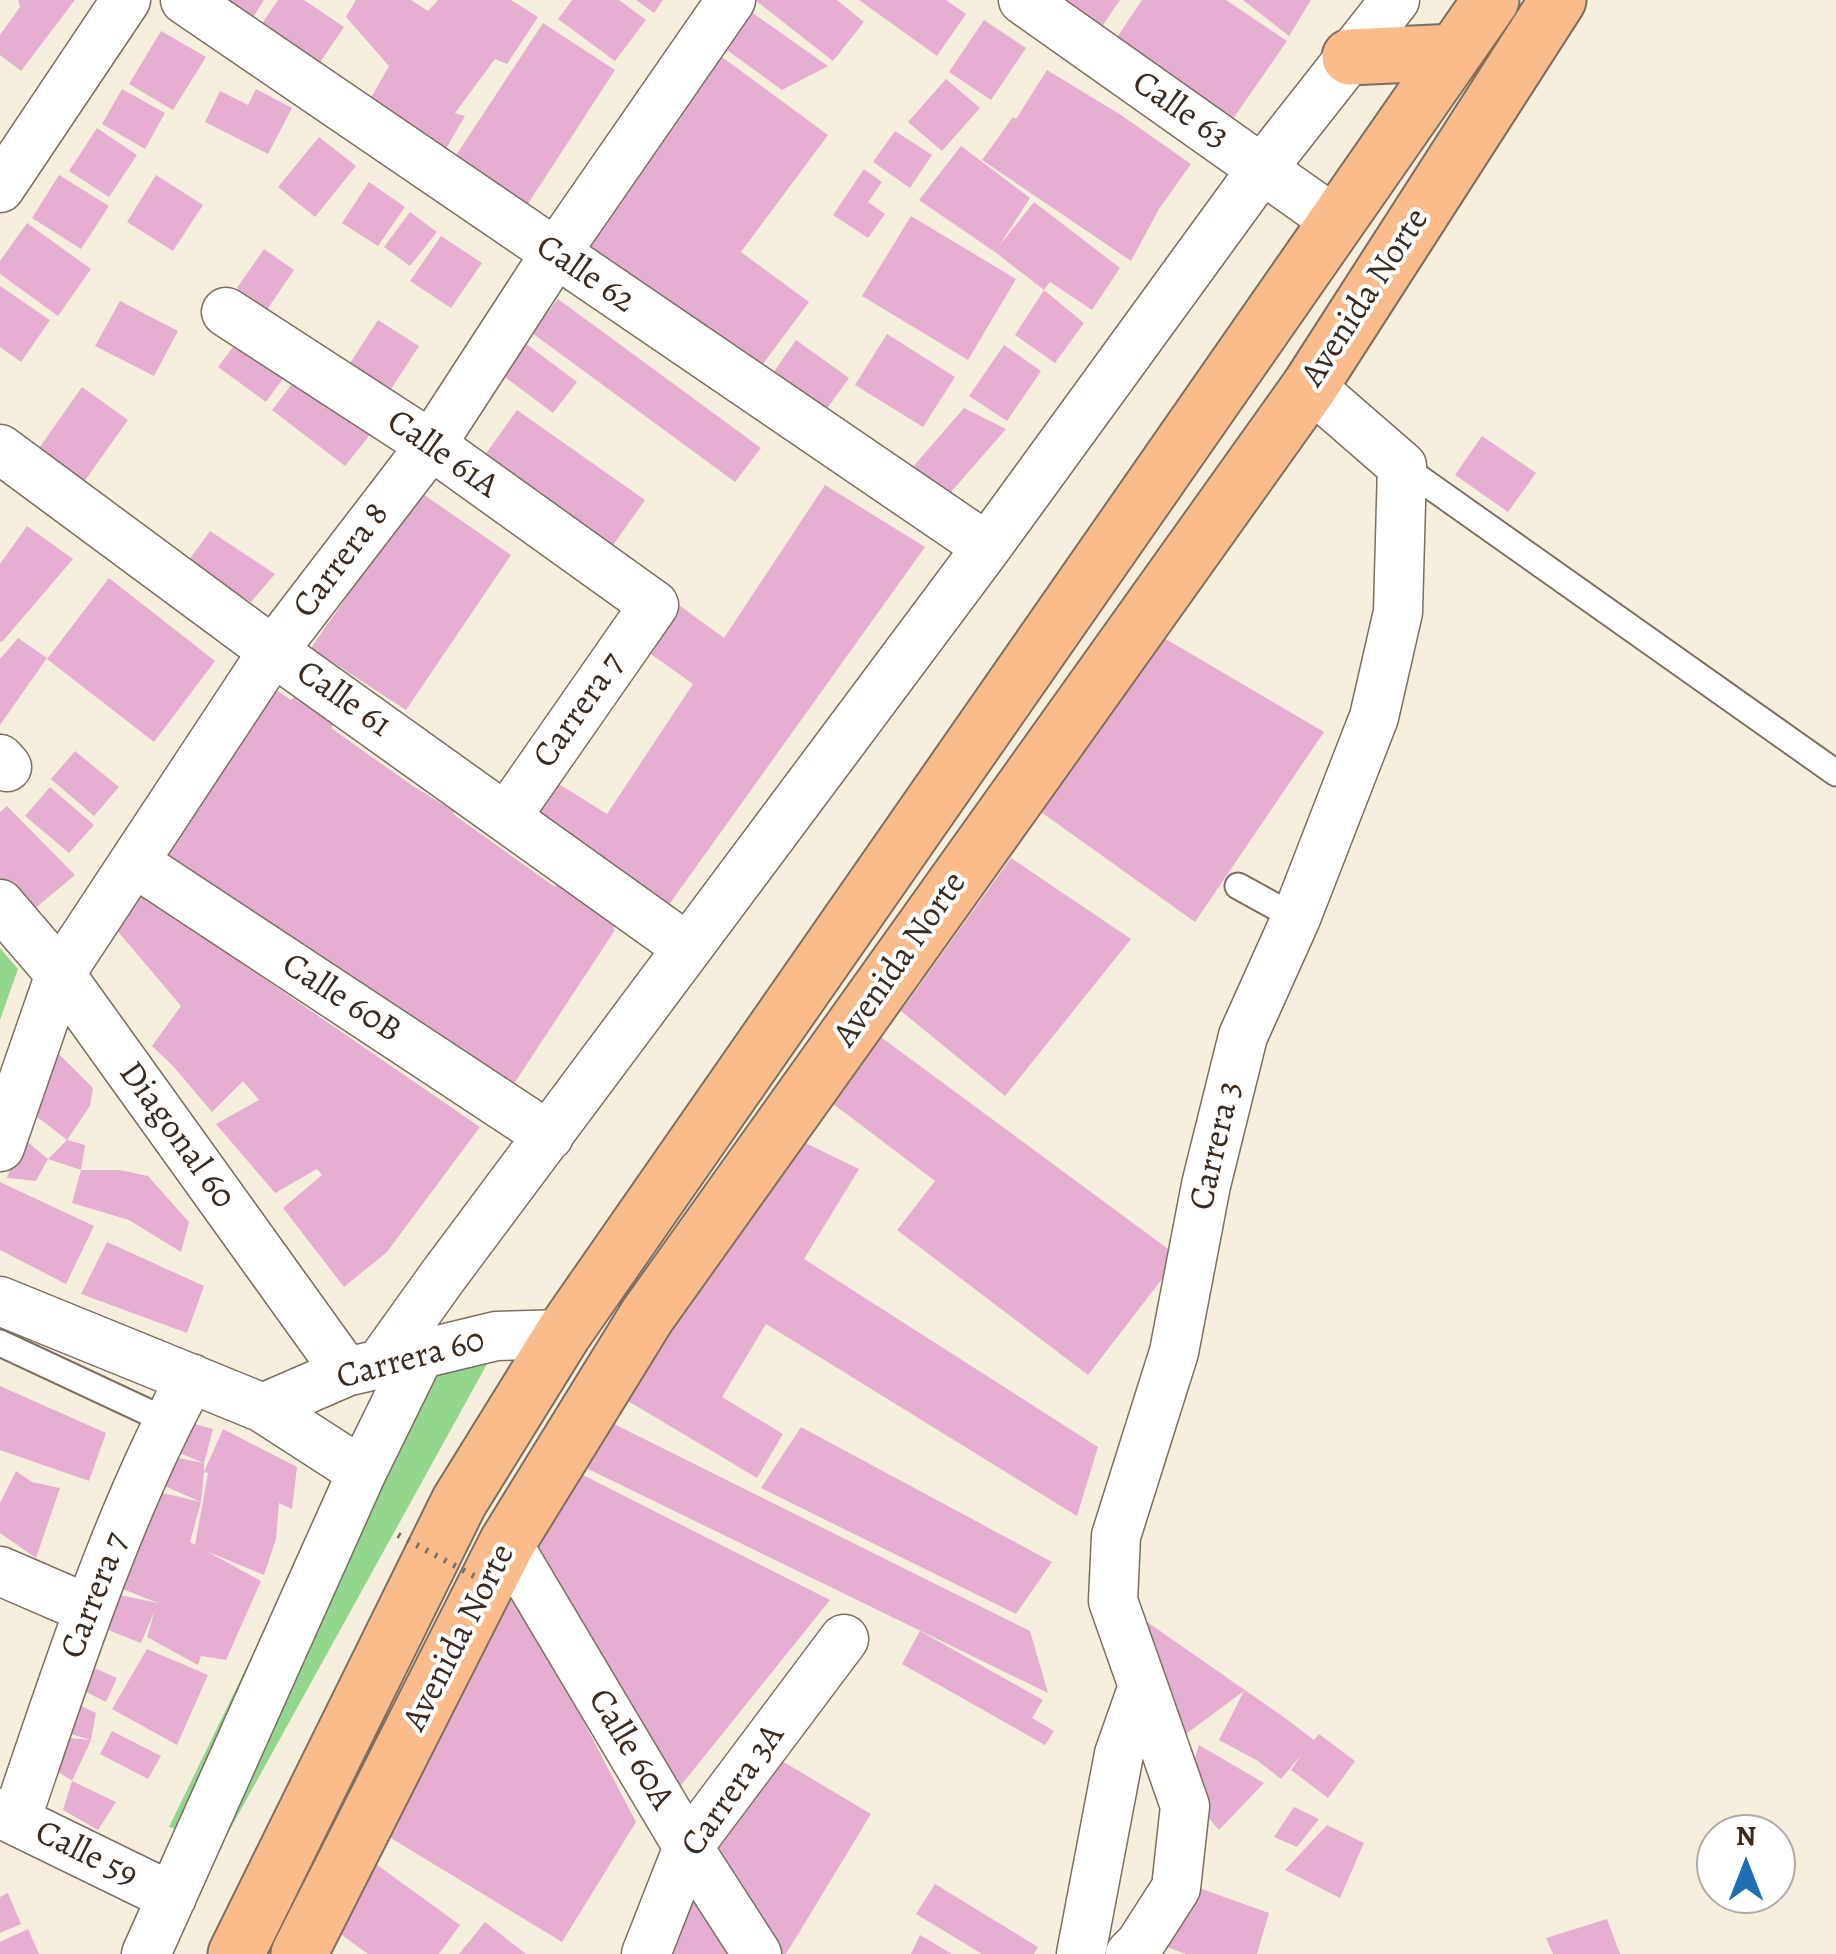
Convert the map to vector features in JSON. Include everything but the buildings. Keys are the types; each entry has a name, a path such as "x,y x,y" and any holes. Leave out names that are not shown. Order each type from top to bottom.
{"main road":[{"name":"Avenida Norte","path":"299,1954 501,1565 648,1316 1310,386 1558,0"},
{"path":"1350,57 1471,17"},
{"name":"Avenida Norte","path":"236,1954 459,1502 564,1334 1338,222 1471,17"}],"street":[{"path":"0,188 126,0"},
{"name":"Calle 62","path":"185,0 986,547"},
{"name":"Carrera 8","path":"0,1147 60,974 273,651 431,445 555,254 732,0"},
{"name":"Calle 63","path":"1023,0 1338,222"},
{"path":"146,1954 362,1472 382,1364 443,1276 986,547 1262,168 1395,0"},
{"path":"1471,17 1526,47"},
{"name":"Calle 61A","path":"226,312 431,445 654,605"},
{"path":"1310,386 1402,466"},
{"name":"Calle 61","path":"0,450 688,948"},
{"name":"Carrera 3","path":"1130,1954 1176,1888 1185,1806 1114,1601 1116,1536 1174,1352 1206,1186 1243,1036 1296,918 1374,717 1398,612 1402,466"},
{"name":"Carrera 7","path":"506,816 654,605"},
{"name":"Calle 60B","path":"134,862 549,1136"},
{"name":"Diagonal 60","path":"0,904 382,1364"},
{"name":"Carrera 60","path":"0,1301 263,1408 362,1472"},
{"name":"Carrera 60","path":"263,1408 382,1364 496,1336 564,1334"},
{"name":"Carrera 7","path":"8,1816 88,1609 168,1422 191,1378"},
{"name":"Calle 60A","path":"501,1565 757,1954"},
{"path":"0,1571 88,1609"},
{"name":"Carrera 3A","path":"646,1954 688,1847 844,1640"},
{"path":"1081,1954 1119,1754 1142,1686"},
{"name":"Calle 59","path":"8,1816 172,1897"}],"lane":[{"path":"1402,466 1836,773"},
{"path":"1238,886 1296,918"},
{"path":"0,1343 168,1422"}],"path":[{"path":"398,1535 501,1565"}],"green space":[{"path":"0,948 18,969 0,1020"},
{"path":"497,1346 223,1842 169,1827 391,1369"}]}
